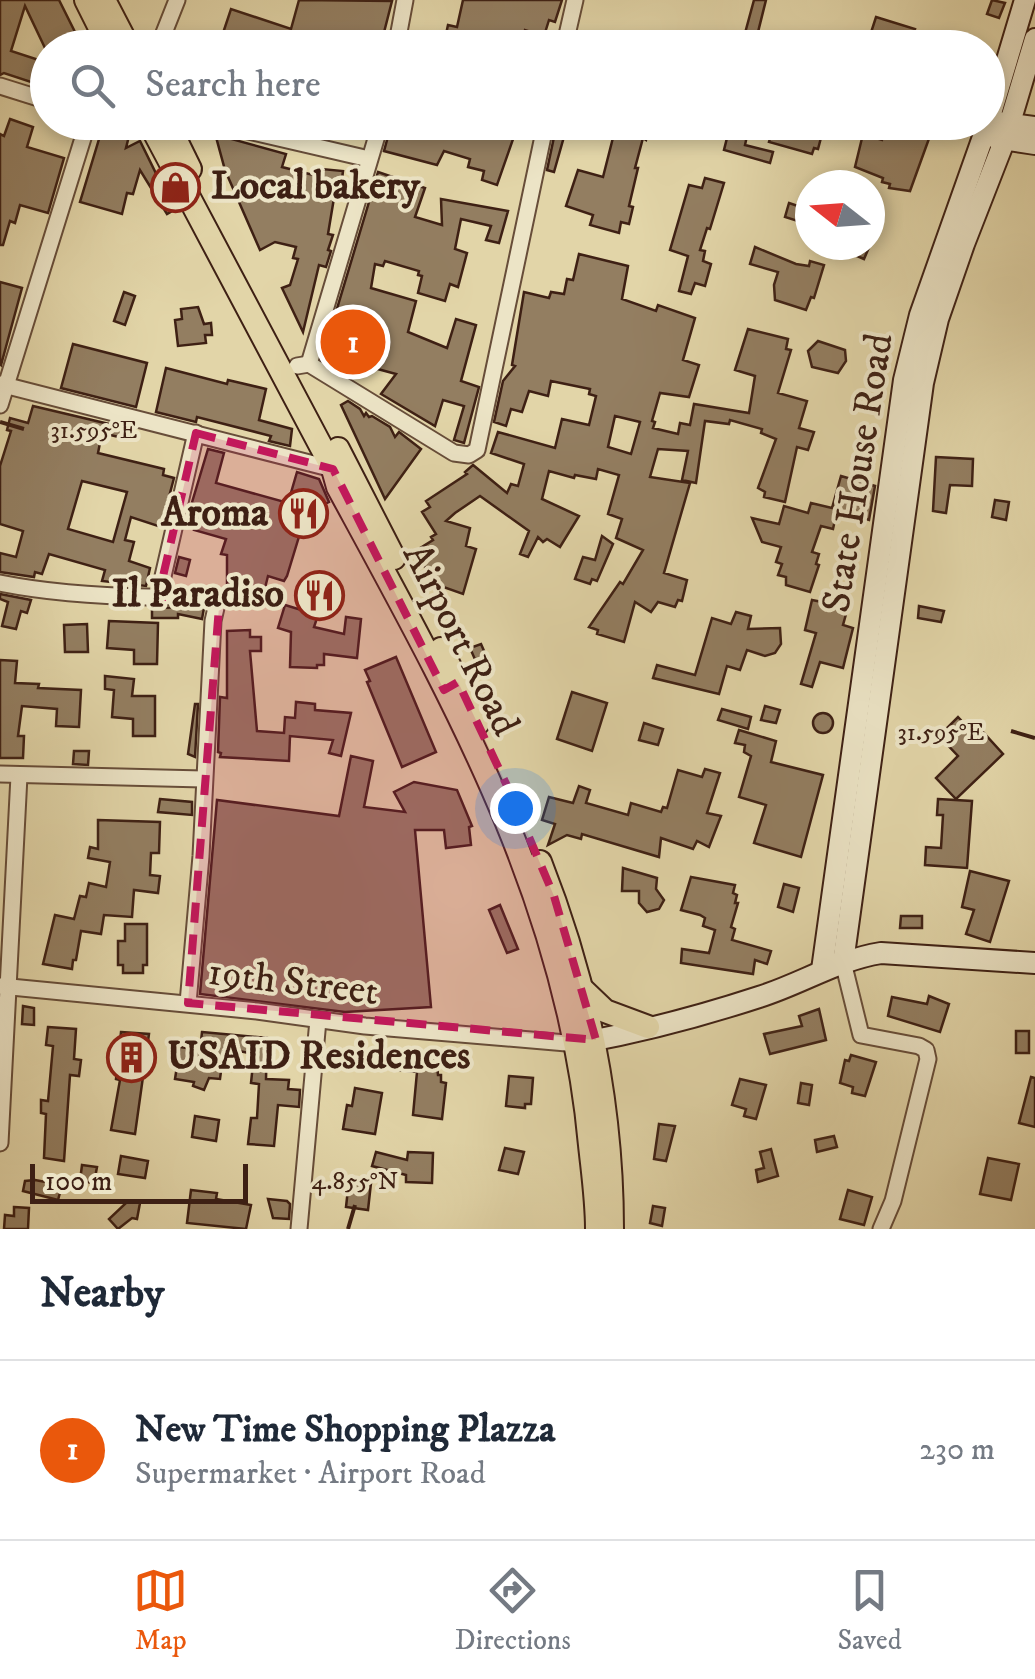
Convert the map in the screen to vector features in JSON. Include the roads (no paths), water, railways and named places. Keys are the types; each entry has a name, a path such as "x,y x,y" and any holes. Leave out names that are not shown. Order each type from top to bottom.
{"main road":[{"path":"86,0 101,30"},
{"path":"104,0 120,30"},
{"path":"1005,93 1025,0"},
{"path":"1005,112 1034,47"},
{"path":"1005,129 1035,127"},
{"path":"1005,133 1035,144"},
{"name":"Airport Road","path":"158,140 333,469 338,487 451,686 533,843 554,896 581,988 596,1229"},
{"name":"Airport Road","path":"177,140 303,365 451,686 520,848 587,1042 608,1143 612,1229"},
{"path":"843,962 904,441 955,240 993,140"},
{"name":"State House Road","path":"822,970 885,589"},
{"path":"850,912 858,930 881,953"},
{"path":"587,1042 759,997 843,962 881,953 1035,963"},
{"path":"581,988 605,1011 648,1027"}],"street":[{"path":"166,30 178,0"},
{"path":"399,30 405,0"},
{"path":"568,30 575,0"},
{"path":"0,86 30,95"},
{"path":"0,405 3,385 82,140"},
{"path":"287,140 369,159"},
{"path":"375,140 303,365 454,453 468,455 478,450 542,140"},
{"path":"3,385 333,469"},
{"path":"158,598 196,432"},
{"path":"0,582 64,595 203,595 218,599 213,621 201,856 188,1004"},
{"path":"0,774 203,778"},
{"path":"0,1142 3,987 19,776"},
{"path":"843,962 861,1035 919,1046 926,1050 928,1059 893,1201 881,1229"},
{"name":"19th Street","path":"3,987 318,1020 587,1042"},
{"path":"299,1229 318,1020"}],"place":[{"name":"Local bakery","path":"176,187"},
{"name":"New Time Shopping Plazza","path":"353,342"},
{"name":"Aroma","path":"303,514"},
{"name":"Il Paradiso","path":"319,595"},
{"name":"USAID Residences","path":"132,1057"}]}
